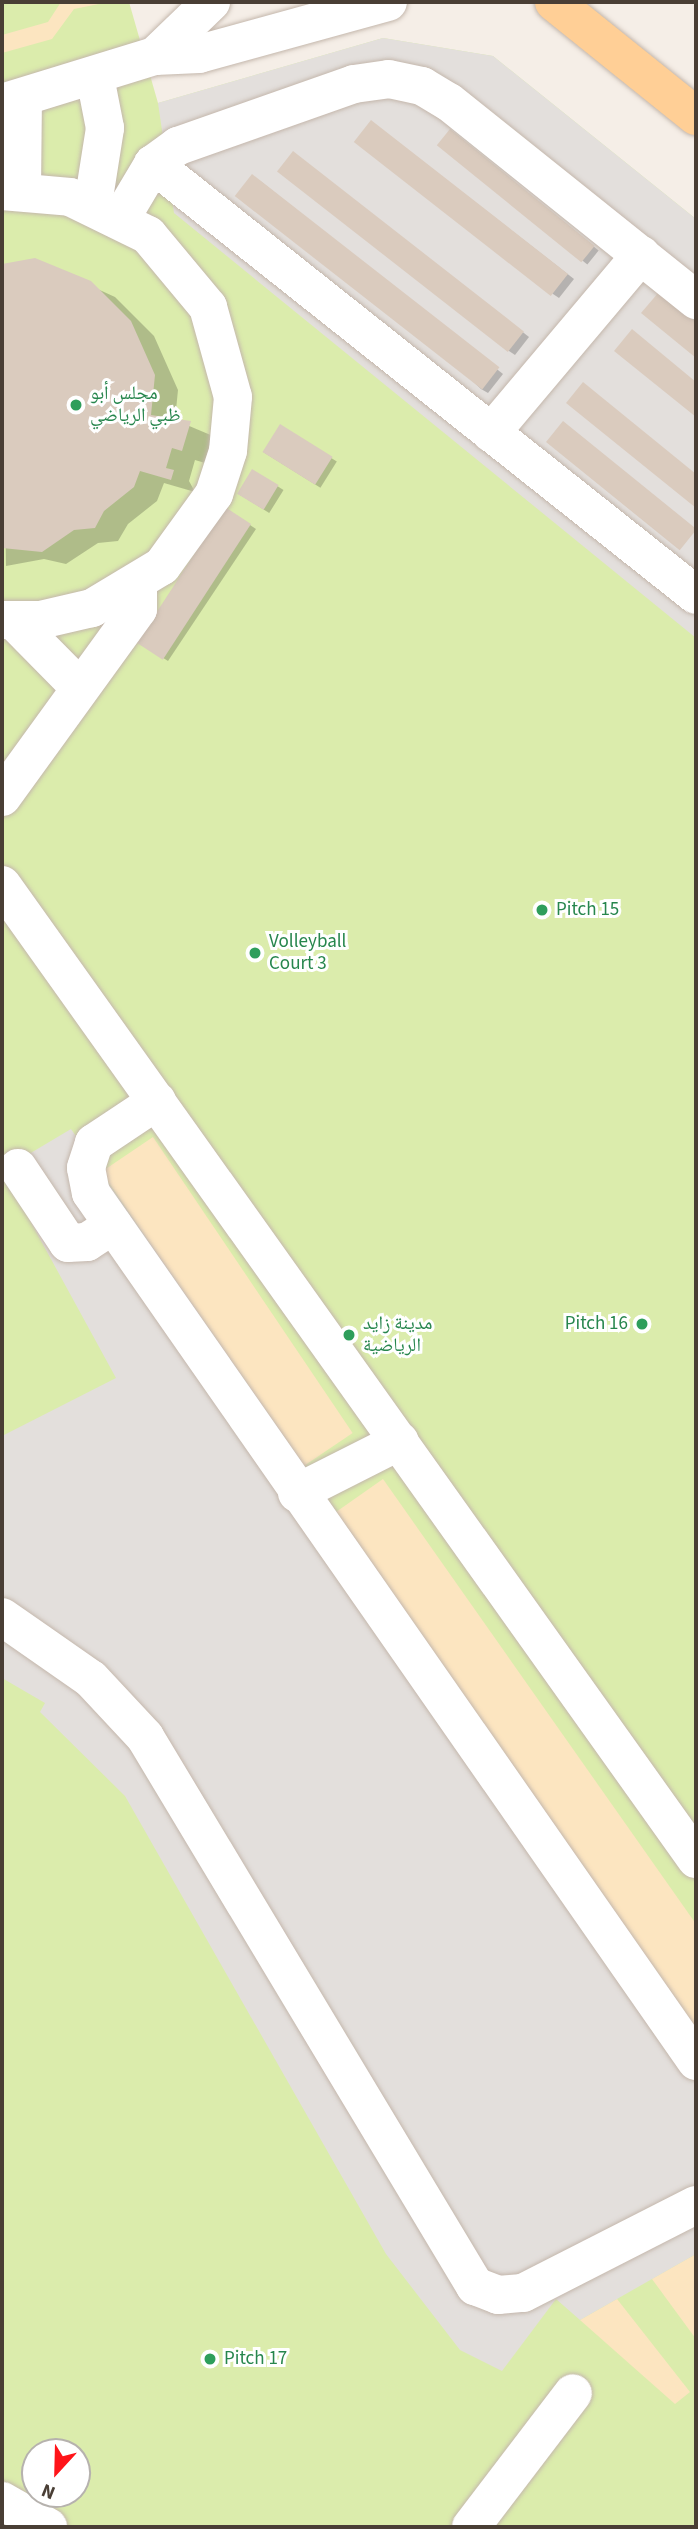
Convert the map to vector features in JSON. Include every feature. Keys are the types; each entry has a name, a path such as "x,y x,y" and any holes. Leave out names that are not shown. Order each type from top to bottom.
{"main road":[{"path":"554,5 696,116"}],"street":[{"path":"155,56 211,2"},
{"path":"8,621 67,616 138,584 182,545 214,494 228,451 233,397 220,335 192,280 107,211 12,191 12,100 95,77 155,56 199,54 388,2"},
{"path":"95,77 105,141 107,211"},
{"path":"107,211 153,164 188,141 354,84 406,82 449,102 696,300"},
{"path":"153,164 696,596"},
{"path":"491,433 641,255"},
{"path":"2,797 138,609 138,584"},
{"path":"8,621 80,688"},
{"path":"2,885 696,1859"},
{"path":"157,1101 104,1133 88,1155 87,1181 113,1225 297,1493 696,2061"},
{"path":"18,1168 68,1242 87,1242 113,1225"},
{"path":"297,1493 400,1441"},
{"path":"2,1617 91,1679 145,1737 475,2286 498,2295 523,2293 696,2205"},
{"path":"471,2527 573,2393"},
{"path":"2,2501 48,2527"}],"green space":[{"name":"مدينة زايد الرياضية","path":"2,2 129,2 158,103 383,38 493,56 696,219 696,2527 2,2527"}],"sand":[{"path":"61,2 109,2 74,9 52,39 2,53 2,35 48,22"},
{"path":"153,1137 353,1433 301,1468 102,1172"},
{"path":"383,1479 696,1924 696,2031 336,1512"},
{"path":"696,2254 696,2339 652,2279"},
{"path":"617,2299 690,2392 675,2404 580,2320"}],"shaded area":[{"path":"383,38 493,56 696,219 696,638 174,213 158,103"},
{"path":"71,1129 696,2031 696,2254 580,2320 556,2299 502,2371 460,2350 386,2254 125,1796 40,1712 45,1703 2,1678 2,1436 116,1378 28,1217 29,1154"}],"building":[{"path":"371,120 568,274 551,296 354,142"},
{"path":"450,129 595,246 581,262 437,145"},
{"path":"293,151 524,331 508,352 277,171"},
{"path":"252,174 499,367 482,389 235,196"},
{"name":"مجلس أبو ظبي الرياضي","path":"35,258 91,281 131,321 155,375 151,415 191,421 182,451 172,448 166,468 174,470 171,480 140,471 134,487 104,511 95,528 74,530 42,552 2,548 2,264"},
{"path":"659,292 696,322 696,358 641,313"},
{"path":"632,329 696,382 696,417 614,351"},
{"path":"583,382 696,474 696,508 566,403"},
{"path":"563,421 696,529 680,550 546,442"},
{"path":"280,424 333,457 315,485 263,452"},
{"path":"252,469 279,485 264,510 237,494"},
{"path":"225,507 251,524 163,660 137,643"}],"place":[{"name":"مجلس أبو ظبي الرياضي","path":"76,405"},
{"name":"Pitch 15","path":"542,910"},
{"name":"Volleyball Court 3","path":"255,953"},
{"name":"Pitch 16","path":"642,1324"},
{"name":"مدينة زايد الرياضية","path":"349,1335"},
{"name":"Pitch 17","path":"210,2359"}]}
